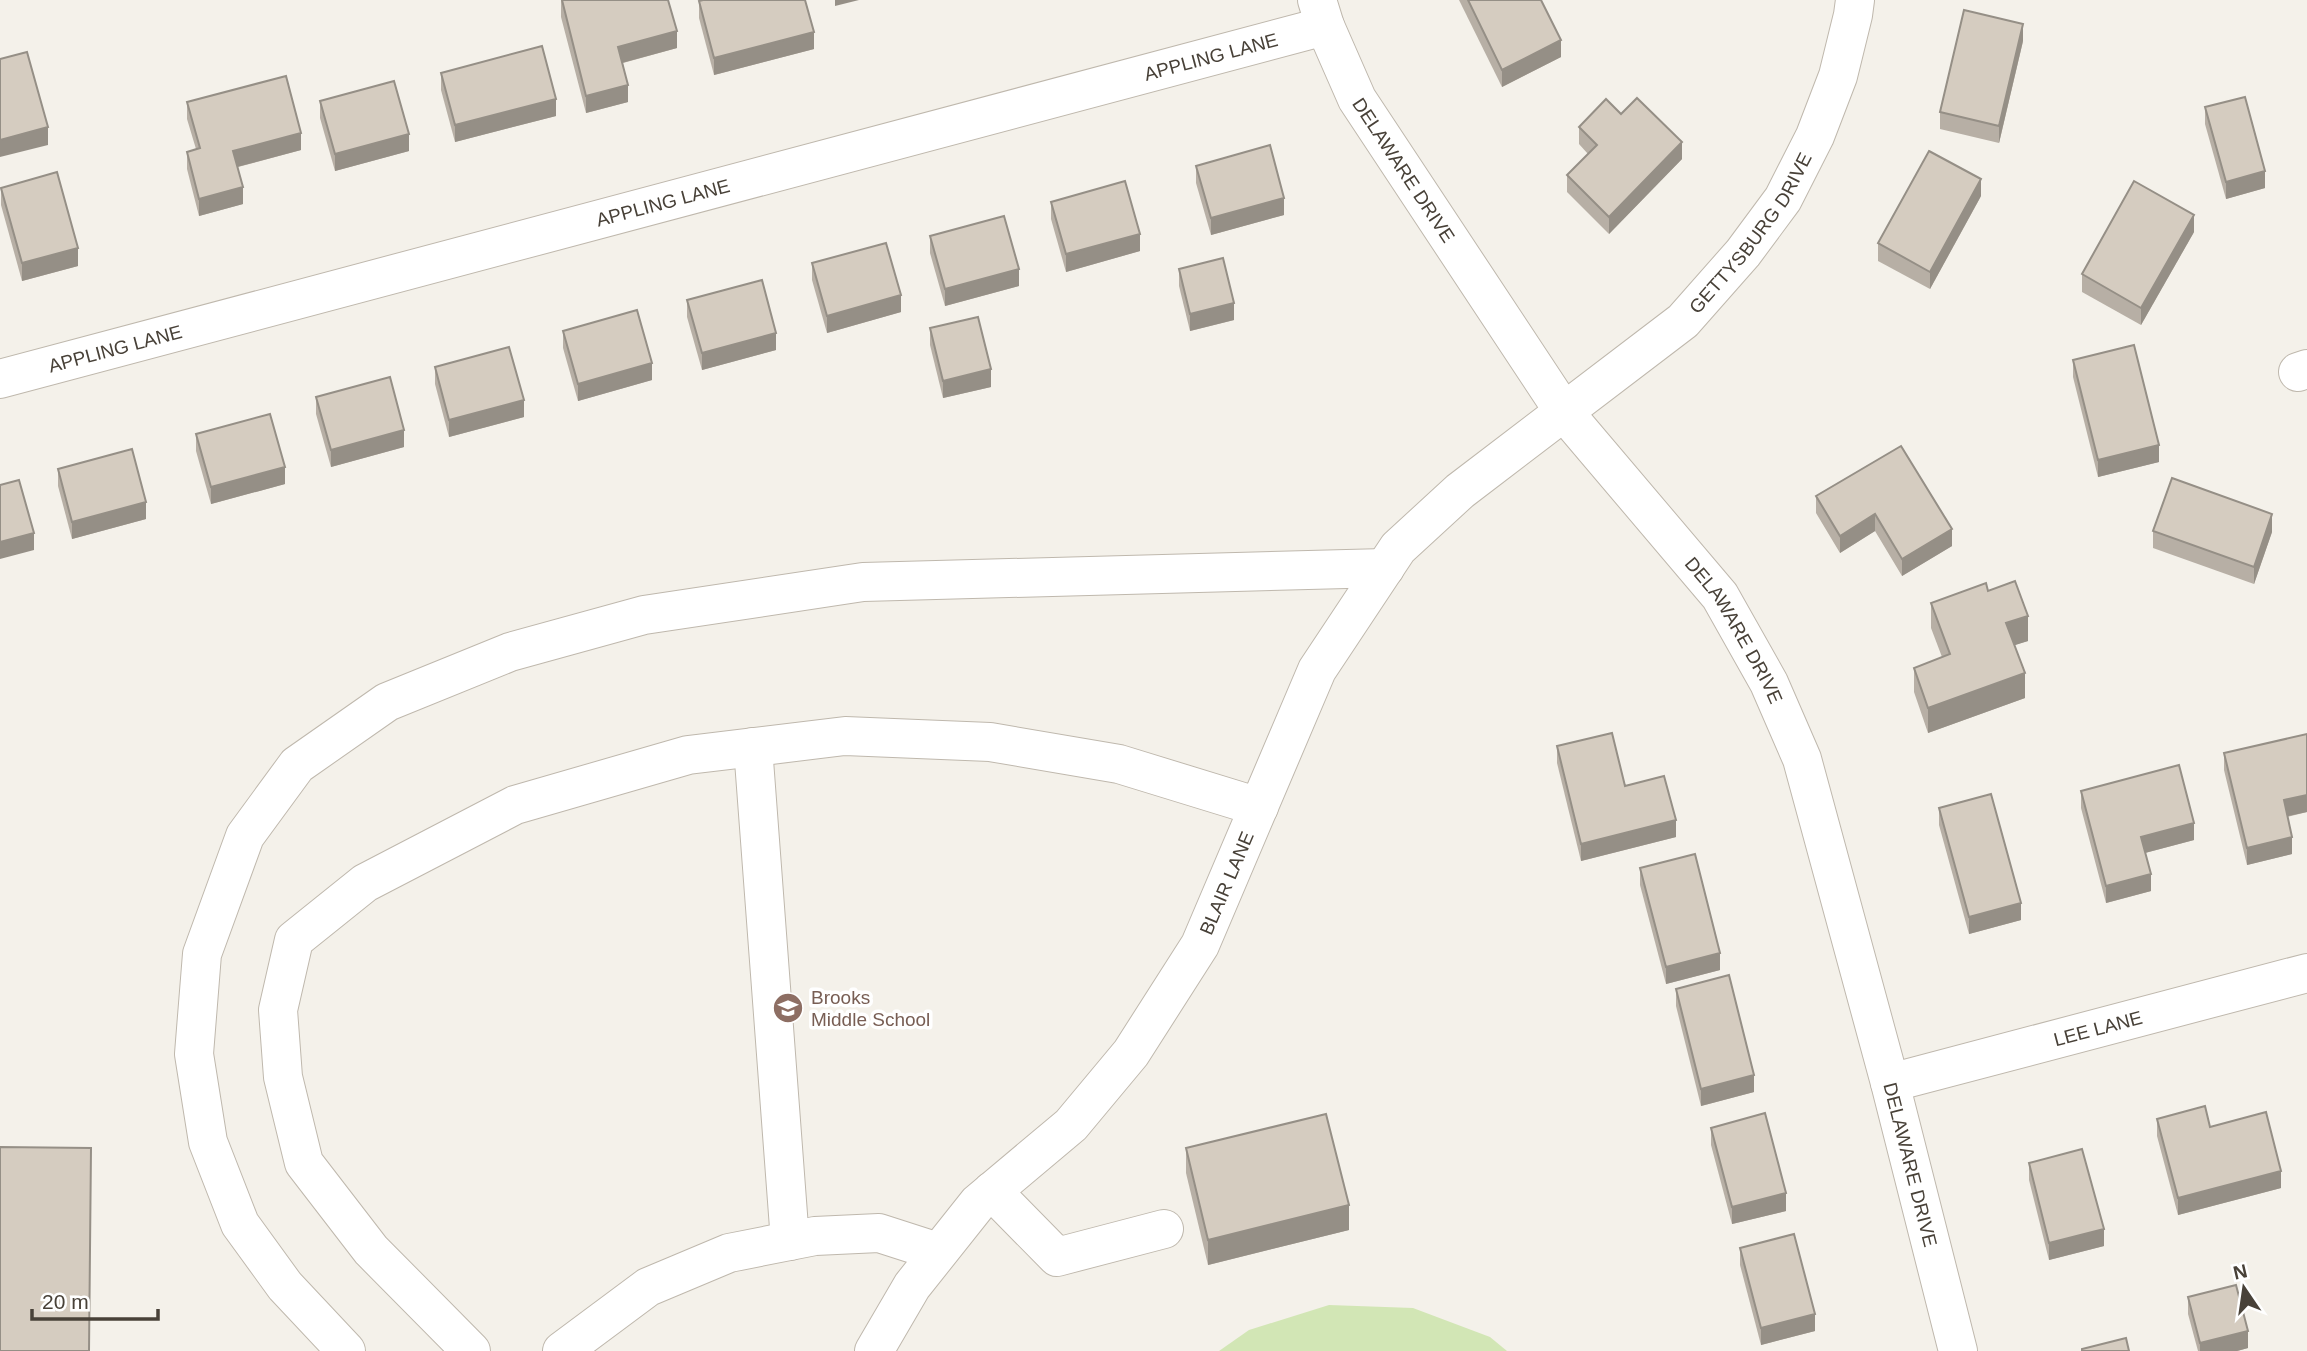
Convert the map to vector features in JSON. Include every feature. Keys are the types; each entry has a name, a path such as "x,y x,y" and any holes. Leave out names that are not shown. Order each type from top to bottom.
{"street":[{"name":"GETTYSBURG DRIVE","path":"1564,412 1683,321 1743,253 1783,199 1815,136 1838,76 1855,0"},
{"name":"DELAWARE DRIVE","path":"1321,13 1357,99 1564,412 1720,596 1769,682 1802,759 1890,1083 1958,1351"},
{"name":"APPLING LANE","path":"0,379 1321,13"},
{"name":"BLAIR LANE","path":"874,1351 912,1286 978,1203 1071,1125 1131,1053 1200,945 1317,670 1398,548 1460,491 1564,412"},
{"path":"346,1351 285,1286 240,1224 208,1142 194,1054 202,954 245,836 296,765 387,702 510,652 644,615 863,582 1385,568"},
{"path":"471,1351 371,1250 304,1163 283,1077 278,1010 294,940 365,883 515,805 688,755 845,736 990,742 1119,764 1259,807"},
{"path":"753,747 790,1241"},
{"name":"LEE LANE","path":"1890,1083 2307,973"},
{"path":"992,1191 1057,1257 1164,1229"},
{"path":"562,1351 648,1287 729,1253 815,1236 878,1233 938,1252"}],"green space":[{"path":"1329,1305 1413,1308 1490,1337 1507,1351 1219,1351 1249,1330"}],"building":[{"path":"562,0 668,0 677,31 618,47 628,85 586,96"},
{"path":"805,0 814,32 714,58 699,1"},
{"path":"1468,0 1541,0 1561,40 1502,70"},
{"path":"1964,10 2023,24 1999,126 1940,112"},
{"path":"542,46 556,99 455,125 441,73"},
{"path":"27,52 48,127 0,140 0,59"},
{"path":"286,76 301,133 233,151 243,187 199,199 187,152 200,148 187,102"},
{"path":"394,81 409,134 335,154 320,101"},
{"path":"2245,97 2265,171 2226,182 2205,107"},
{"path":"1637,98 1682,142 1609,217 1567,175 1597,145 1579,127 1606,99 1621,114"},
{"path":"1270,145 1284,198 1211,218 1196,166"},
{"path":"1929,151 1981,179 1930,272 1878,243"},
{"path":"57,172 78,248 22,263 1,188"},
{"path":"1125,181 1140,234 1066,254 1051,202"},
{"path":"2134,181 2194,215 2141,308 2082,274"},
{"path":"1004,216 1019,269 945,289 930,236"},
{"path":"886,243 901,295 827,316 812,263"},
{"path":"1223,258 1234,303 1190,314 1179,269"},
{"path":"762,280 776,333 702,353 687,300"},
{"path":"637,310 652,363 578,384 563,331"},
{"path":"978,317 991,369 943,381 930,328"},
{"path":"2134,345 2159,445 2098,460 2073,360"},
{"path":"509,347 524,400 449,420 435,367"},
{"path":"390,377 404,430 331,450 316,397"},
{"path":"270,414 285,467 211,487 196,434"},
{"path":"1901,446 1952,529 1902,559 1875,514 1840,536 1816,496"},
{"path":"132,449 146,502 72,522 58,469"},
{"path":"2172,478 2272,514 2254,567 2153,531"},
{"path":"19,480 34,533 0,542 0,485"},
{"path":"2015,581 2028,616 2006,623 2025,673 1928,708 1914,668 1950,654 1931,603 1986,583 1988,591"},
{"path":"1612,733 1625,786 1664,776 1676,820 1581,844 1557,746"},
{"path":"2307,734 2307,795 2284,800 2292,837 2247,848 2224,753"},
{"path":"2179,765 2194,823 2141,837 2151,874 2106,886 2081,791"},
{"path":"1991,794 2021,903 1969,917 1939,808"},
{"path":"1695,854 1720,953 1666,967 1640,868"},
{"path":"1729,975 1754,1075 1701,1089 1676,989"},
{"path":"2205,1106 2210,1127 2266,1112 2281,1171 2178,1198 2157,1119"},
{"path":"1765,1113 1786,1193 1732,1207 1711,1128"},
{"path":"1326,1114 1349,1205 1208,1240 1186,1148"},
{"path":"0,1147 91,1148 89,1351 0,1351"},
{"path":"2082,1149 2104,1229 2049,1243 2029,1163"},
{"path":"1794,1234 1815,1314 1761,1328 1740,1248"},
{"path":"2236,1285 2248,1331 2200,1343 2188,1297"},
{"path":"2126,1338 2129,1351 2082,1351 2082,1349"}],"place":[{"name":"Brooks Middle School","path":"788,1008"}]}
